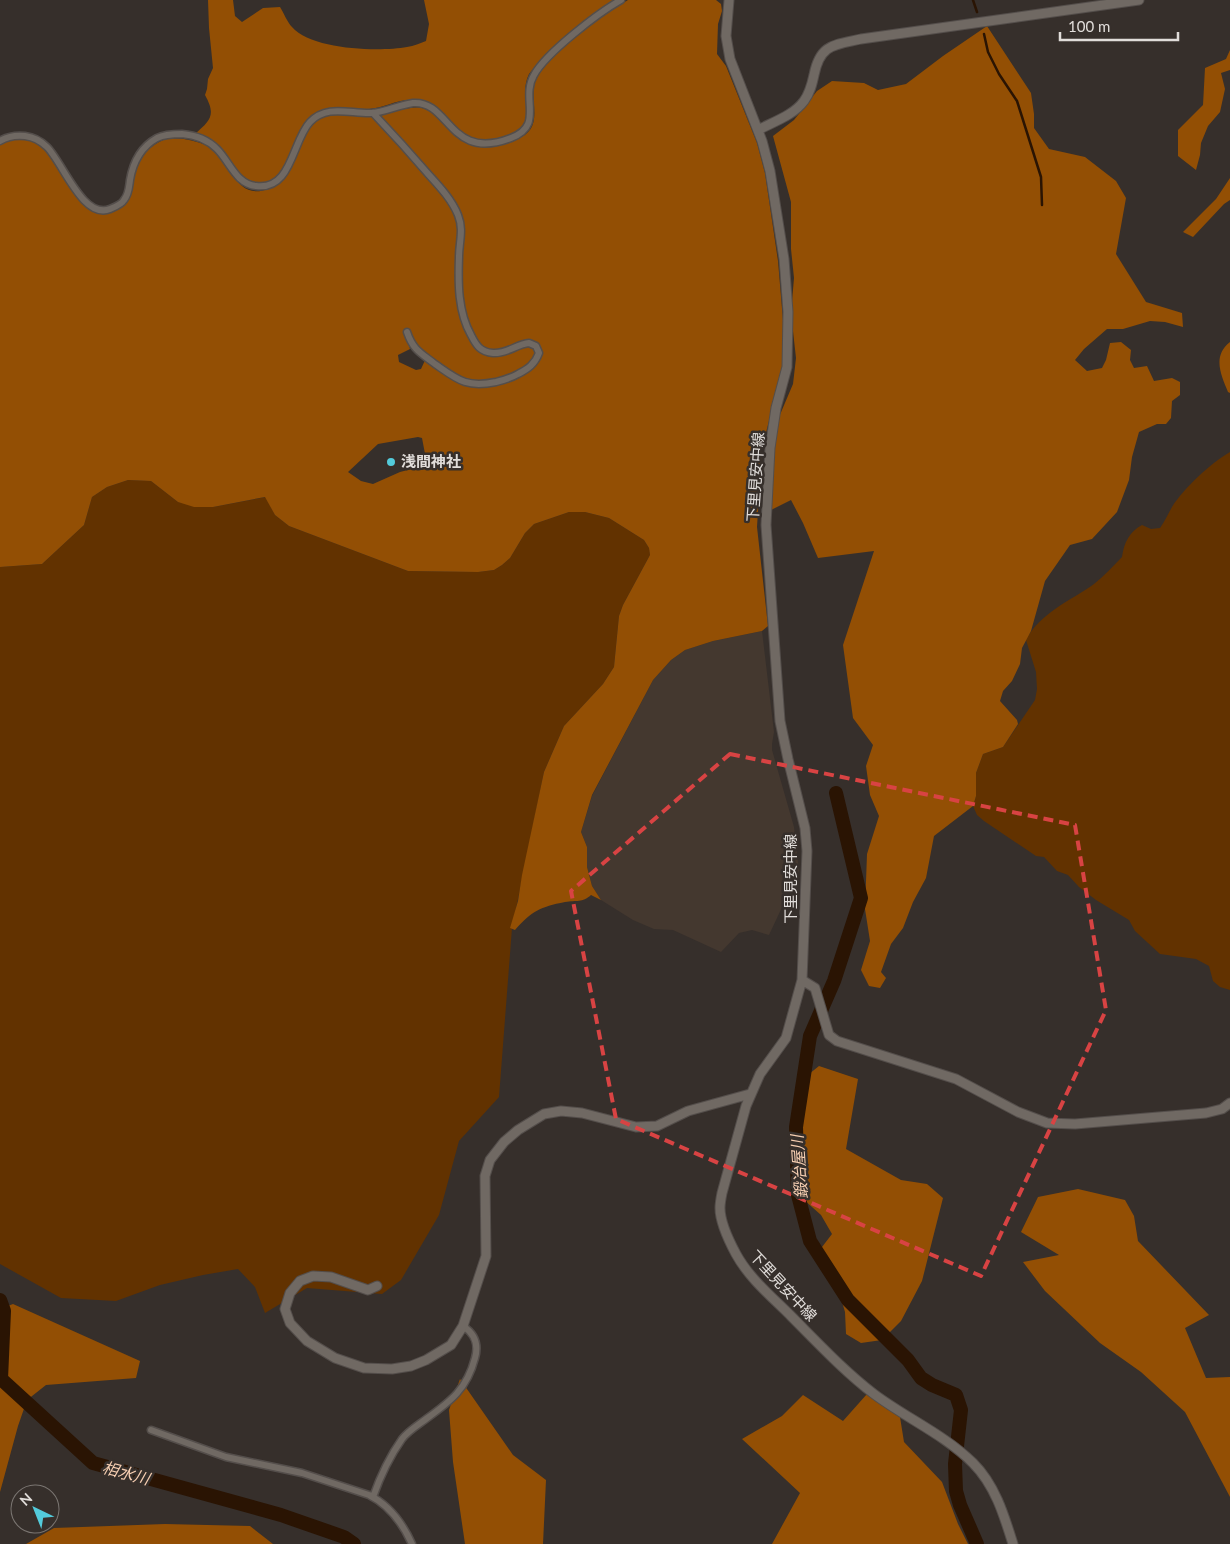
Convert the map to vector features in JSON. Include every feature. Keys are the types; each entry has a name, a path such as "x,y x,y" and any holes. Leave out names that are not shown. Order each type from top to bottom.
{"street":[{"path":"0,141 13,136 32,138 47,146 83,201 98,210 108,210 124,202 133,166 138,155 158,137 170,134 184,134 207,141 219,151 238,176 253,186 262,187 268,186 282,176 294,157 302,133 311,121 327,112 372,113 416,103 436,112 459,135 473,142 482,144 494,143 512,138 524,131 529,123 531,114 530,87 534,75 565,41 621,0"},
{"name":"下里見安中線","path":"728,0 726,36 730,58 758,130 770,171 784,259 788,312 787,367 776,408 770,448 766,525 780,721 806,836 807,851 802,980 786,1038 760,1074 750,1094 722,1193 720,1208 724,1224 737,1255 757,1282 852,1376 875,1394 947,1442 978,1469 990,1486 1003,1512 1013,1544"},
{"path":"758,130 794,111 804,101 812,86 819,56 837,44 1139,0"},
{"path":"372,113 412,154 456,208 462,225 459,255 461,309 466,326 476,346 495,353 506,352 530,343 536,346 539,353 531,366 511,378 480,385 470,384 454,378 417,351 407,332"},
{"path":"802,980 815,988 829,1035 837,1041 956,1079 1018,1112 1047,1123 1076,1124 1206,1113 1222,1109 1230,1103"},
{"path":"377,1286 368,1290 331,1277 313,1276 300,1281 290,1293 285,1309 290,1323 307,1341 335,1358 364,1368 392,1369 411,1366 426,1360 446,1349 456,1340 463,1326 486,1256 485,1176 490,1160 504,1142 518,1130 544,1114 561,1111 582,1113 636,1127 657,1126 688,1111 750,1094"},
{"path":"373,1497 384,1470 403,1438 448,1404 463,1387 472,1372 477,1353 476,1340 472,1332 463,1326"},
{"path":"151,1430 226,1457 302,1473 373,1497 383,1504 398,1520 412,1544"}],"highlighted area":[{"path":"730,754 1075,825 1106,1010 981,1276 616,1119 571,891"}],"shaded area":[{"path":"208,0 233,0 235,16 242,22 263,8 280,7 292,27 314,41 346,48 395,49 426,41 429,24 424,0 614,0 564,37 529,74 525,91 527,115 521,128 512,135 497,140 472,139 457,129 437,109 421,101 405,100 369,109 329,109 315,114 308,119 302,126 284,168 271,182 262,184 253,183 245,179 216,144 207,138 195,134 208,121 211,112 205,95 208,79 213,68"},
{"path":"628,0 716,0 721,4 722,11 718,24 717,54 726,66 757,143 765,173 778,261 785,344 783,367 762,448 757,527 768,626 762,631 713,641 685,650 671,660 653,680 592,795 581,832 587,847 587,867 592,886 601,900 591,895 582,900 549,906 526,918 515,930 510,928 518,901 544,772 564,726 603,684 614,667 619,616 650,555 649,548 644,540 609,518 585,512 569,512 534,524 525,533 510,558 494,570 478,572 408,571 289,526 275,515 265,497 213,507 194,507 178,502 151,481 128,480 107,487 92,497 84,525 42,564 0,567 0,145 7,140 22,139 43,147 51,154 82,201 98,212 125,203 132,175 138,161 154,145 169,138 195,141 213,149 241,185 248,190 257,191 268,189 279,182 293,163 309,130 317,121 328,115 347,113 380,114 409,108 420,108 428,110 436,116 455,135 468,144 483,147 491,146 514,140 526,134 533,122 534,84 544,66 578,34","holes":["406,333 427,356 421,369 416,370 399,362 398,355 410,349","418,437 422,438 426,459 423,466 400,472 373,484 361,481 348,472 378,444"]},
{"path":"987,26 1031,93 1034,128 1049,149 1085,157 1116,181 1126,198 1116,254 1146,302 1182,313 1183,327 1165,322 1150,321 1123,329 1107,329 1084,349 1075,360 1087,371 1102,368 1110,343 1121,342 1131,350 1130,360 1134,368 1147,366 1154,381 1172,378 1180,382 1180,395 1172,401 1171,418 1166,424 1157,424 1139,432 1132,457 1129,480 1117,512 1092,539 1070,545 1045,581 1031,631 1022,648 1020,664 1012,681 1003,691 1000,701 1017,720 1018,724 1003,747 983,754 976,773 976,796 973,806 934,836 926,878 913,902 903,928 891,944 881,972 886,978 880,988 869,986 861,970 870,941 865,909 867,854 879,816 870,795 866,766 873,745 853,718 843,645 874,551 818,558 791,500 771,510 773,449 779,417 793,384 796,358 791,313 794,278 791,249 791,202 773,136 794,120 817,91 832,81 864,83 878,90 906,84"},
{"path":"1230,50 1230,70 1221,73 1225,89 1220,112 1208,126 1201,143 1196,170 1178,156 1178,130 1203,105 1205,68 1226,59"},
{"path":"1230,178 1230,200 1193,237 1183,232 1216,199"},
{"path":"1230,342 1230,393 1223,379 1220,359 1224,347"},
{"path":"1230,452 1230,990 1220,987 1213,981 1209,966 1196,959 1160,954 1135,931 1129,920 1096,900 1079,887 1068,875 1057,871 1044,857 1036,856 984,821 977,815 973,806 976,796 976,773 983,754 1003,747 1035,700 1037,689 1036,672 1026,640 1032,631 1047,615 1094,584 1105,574 1122,557 1128,538 1137,528 1142,525 1151,529 1160,528 1177,500 1198,476"},
{"path":"128,480 151,481 178,502 213,507 266,497 275,515 289,526 408,571 478,572 494,570 510,558 525,533 534,524 569,512 585,512 609,518 644,540 649,548 650,555 619,616 614,667 603,684 564,726 544,772 512,928 499,1097 459,1141 439,1215 401,1280 382,1294 307,1288 265,1313 255,1287 238,1269 160,1285 116,1301 61,1298 0,1264 0,567 42,564 84,525 92,497 107,487"},
{"path":"762,631 774,732 772,750 794,827 799,871 769,935 752,930 739,933 721,952 673,930 654,929 633,920 601,900 592,886 587,867 587,847 581,832 592,796 653,680 671,660 685,650 713,641"},
{"path":"819,1066 858,1079 846,1149 901,1180 927,1184 943,1198 922,1281 901,1321 882,1340 861,1343 846,1334 845,1312 838,1288 818,1261 822,1247 832,1234 821,1215 794,1191 796,1163 795,1120 804,1078"},
{"path":"1078,1189 1125,1200 1134,1216 1138,1241 1209,1315 1185,1328 1206,1378 1230,1377 1230,1497 1185,1412 1141,1372 1100,1343 1045,1291 1023,1262 1059,1255 1021,1232 1038,1197"},
{"path":"13,1304 140,1361 136,1378 46,1385 27,1400 0,1492 0,1309"},
{"path":"460,1379 513,1455 546,1480 543,1544 465,1544 453,1462 449,1410"},
{"path":"867,1394 900,1417 904,1442 942,1482 968,1544 772,1544 800,1493 742,1439 782,1416 803,1395 843,1421"},
{"path":"165,1524 250,1526 273,1544 26,1544 44,1534 60,1534 60,1528"}],"waterway":[{"path":"973,0 977,12"},
{"path":"984,34 988,52 999,74 1017,101 1041,177 1042,205"},
{"name":"鍛冶屋川","path":"836,793 861,898 834,981 810,1036 796,1127 798,1195 810,1241 848,1300 908,1360 921,1378 956,1395 961,1410 955,1464 956,1491 977,1544"},
{"name":"相水川","path":"0,1300 4,1311 1,1379 93,1463 281,1515 344,1537 354,1544"}],"place":[{"name":"浅間神社","path":"391,462"}]}
